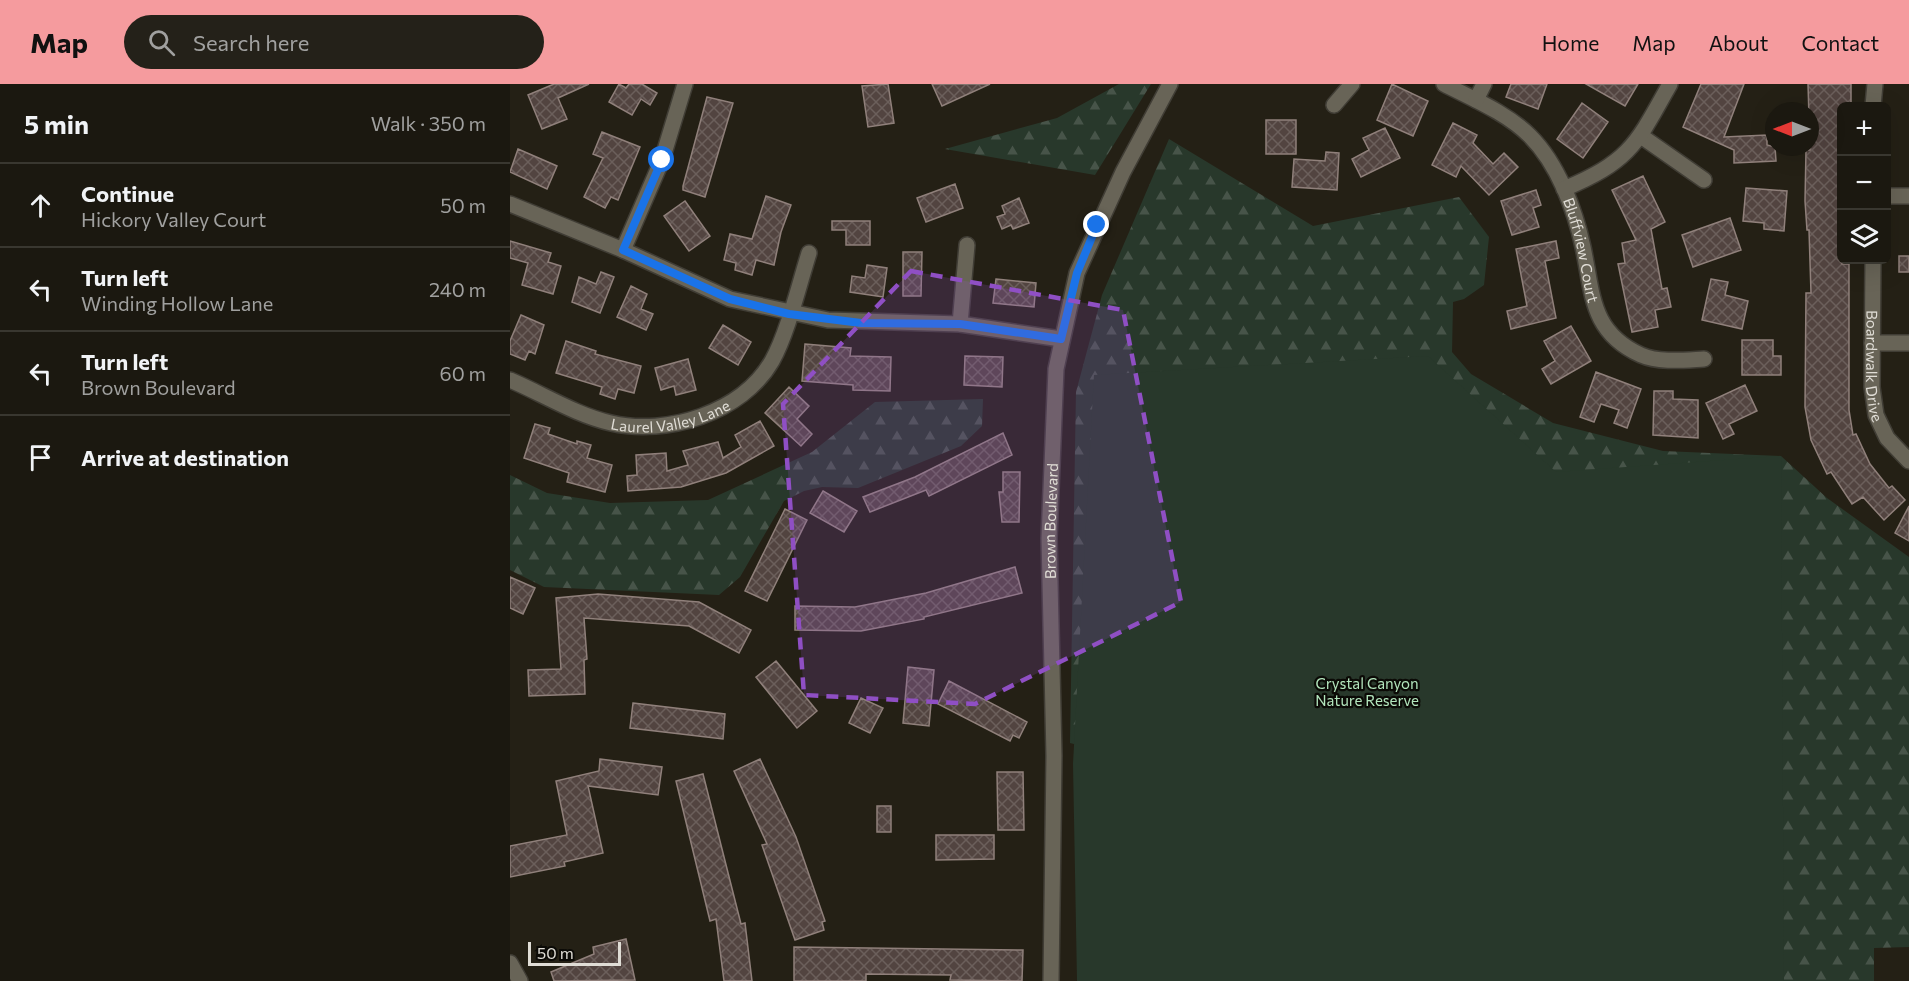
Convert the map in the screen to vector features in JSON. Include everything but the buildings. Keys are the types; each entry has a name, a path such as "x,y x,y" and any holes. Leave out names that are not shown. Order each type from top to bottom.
{"street":[{"path":"623,250 662,160 685,84"},
{"name":"Brown Boulevard","path":"1052,981 1053,756 1049,538 1054,400 1061,339 1077,273 1097,225 1170,84"},
{"path":"1334,105 1352,84"},
{"name":"Bluffview Court","path":"1444,84 1498,113 1530,136 1564,189 1583,246 1591,298 1605,327 1624,345 1643,356 1677,360 1704,359"},
{"path":"1476,100 1484,84"},
{"path":"1564,189 1601,173 1618,161 1641,136 1670,84"},
{"path":"1873,102 1875,84"},
{"path":"1641,136 1704,180"},
{"path":"1891,196 1909,196"},
{"path":"510,204 623,250 730,299 789,314 861,323 960,324 1061,339"},
{"path":"960,324 968,245"},
{"name":"Laurel Valley Lane","path":"510,380 588,416 609,423 632,427 657,426 699,418 745,392 760,378 778,348 809,253"},
{"name":"Boardwalk Drive","path":"1873,264 1872,343 1876,415 1887,438 1909,461"},
{"path":"1872,343 1909,343"},
{"path":"510,963 520,981"}],"highlighted area":[{"path":"911,271 1123,310 1181,602 975,704 804,695 783,404"}],"green space":[{"path":"1119,84 1151,84 1095,175 945,149 1057,118"},
{"name":"Crystal Canyon Nature Reserve","path":"1169,139 1313,226 1459,197 1489,237 1484,285 1464,299 1453,302 1452,352 1471,374 1553,423 1663,451 1781,456 1827,498 1909,557 1909,947 1874,948 1874,981 1079,981 1160,765 1070,743 1076,392 1102,295"},
{"name":"Crystal Canyon Nature Reserve","path":"1428,356 1556,472 1781,456 1784,981 1077,981 1073,764 1094,375"},
{"path":"983,399 982,426 961,446 858,488 822,487 804,491 784,501 740,577 719,595 544,587 510,570 510,475 547,493 610,503 708,500 812,452 875,402"}],"route":[{"path":"662,160 623,250 730,299 789,314 828,320 861,323 960,324 1061,339 1077,273 1097,225"}]}
